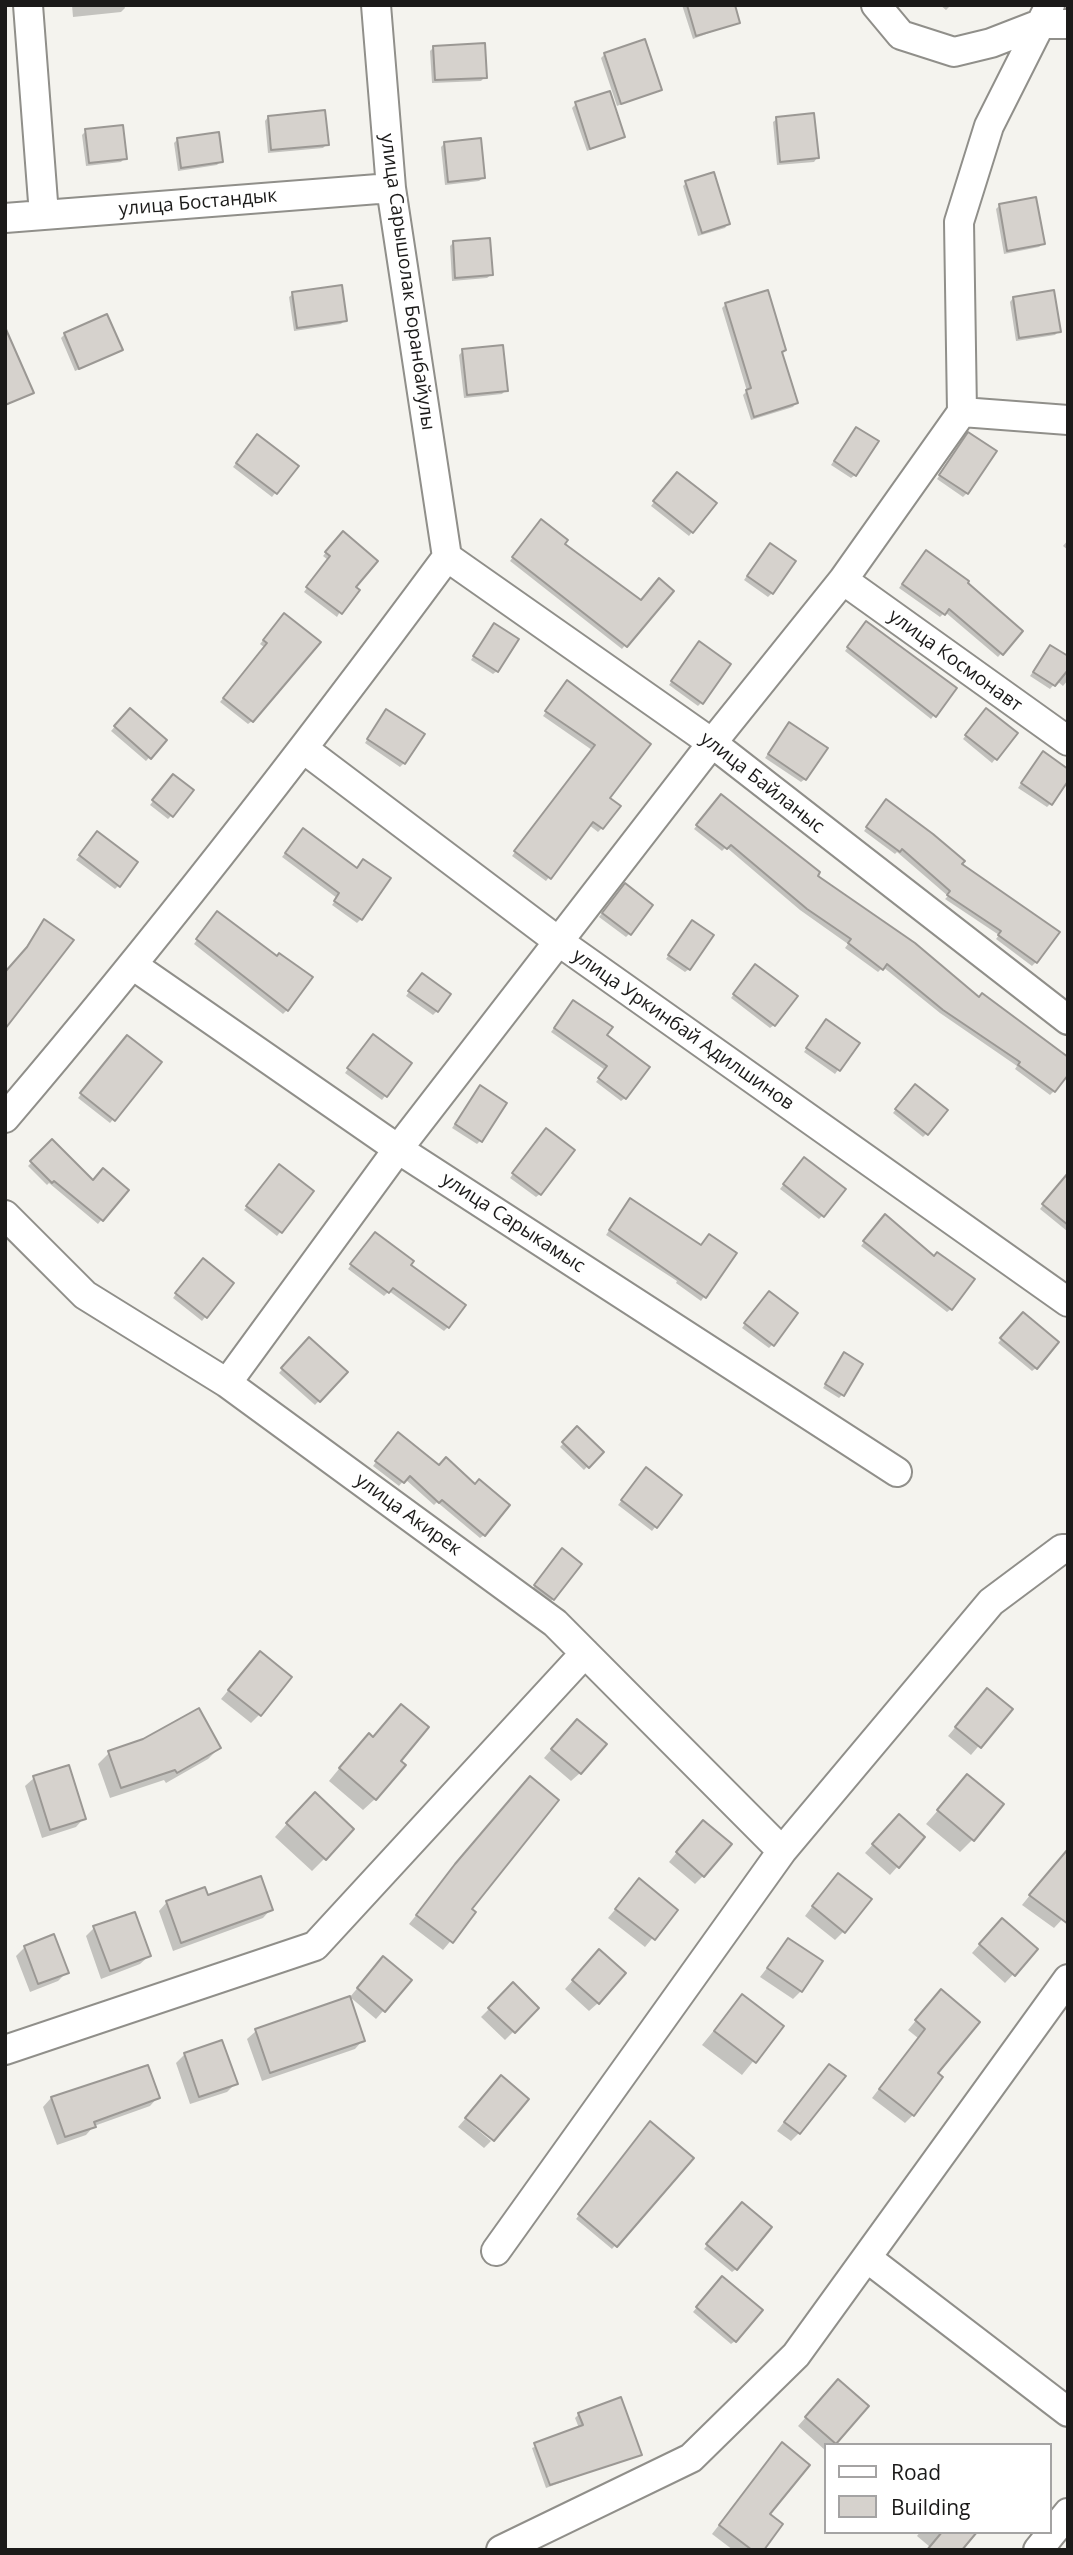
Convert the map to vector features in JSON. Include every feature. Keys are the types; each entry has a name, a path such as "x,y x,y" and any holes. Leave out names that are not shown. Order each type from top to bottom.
{"street":[{"path":"28,5 44,215"},
{"name":"улица Сарышолак Боранбайулы","path":"376,5 391,188 447,557"},
{"path":"876,5 901,35 954,51 991,43 1044,15 1068,24"},
{"path":"227,1383 398,1149 712,743 843,580 962,412 959,222 989,126 1044,15"},
{"name":"улица Бостандык","path":"5,218 391,188"},
{"path":"962,412 1068,421"},
{"path":"5,1118 134,966 305,750 447,557"},
{"name":"улица Байланыс","path":"447,557 712,743 1068,1020"},
{"name":"улица Космонавт","path":"843,580 1068,741"},
{"name":"улица Уркинбай Адилшинов","path":"305,750 558,941 1068,1302"},
{"name":"улица Сарыкамыс","path":"134,966 398,1149 897,1472"},
{"name":"улица Акирек","path":"5,1215 85,1296 227,1383 555,1623 782,1851"},
{"path":"496,2251 782,1851 991,1602 1062,1549 1068,1549"},
{"path":"5,2050 315,1946 585,1653"},
{"path":"500,2550 691,2458 796,2355 1068,1979"},
{"path":"867,2258 1068,2412"},
{"path":"1052,2533 1068,2513"},
{"path":"1038,2550 1051,2534"}],"building":[{"path":"687,5 735,5 740,23 696,36"},
{"path":"645,39 662,90 621,104 604,53"},
{"path":"485,43 487,78 435,80 433,46"},
{"path":"610,91 625,137 590,149 575,102"},
{"path":"325,110 329,145 271,150 268,116"},
{"path":"814,113 819,158 780,162 776,117"},
{"path":"123,125 127,159 89,163 85,129"},
{"path":"219,132 223,162 181,168 177,138"},
{"path":"481,138 485,178 448,182 444,142"},
{"path":"714,172 730,224 702,233 685,181"},
{"path":"1036,197 1045,244 1007,251 999,204"},
{"path":"490,238 493,275 455,278 453,241"},
{"path":"342,285 347,321 297,328 292,292"},
{"path":"768,290 786,350 782,352 798,403 754,417 746,390 751,388 725,303"},
{"path":"1054,290 1061,332 1019,338 1013,297"},
{"path":"107,314 123,350 79,369 64,333"},
{"path":"5,327 34,393 5,405"},
{"path":"503,345 508,391 467,395 462,349"},
{"path":"856,427 879,441 856,476 834,461"},
{"path":"968,432 997,451 968,494 939,475"},
{"path":"257,434 299,466 277,494 236,463"},
{"path":"677,472 717,503 693,533 653,501"},
{"path":"541,519 568,540 565,544 641,600 659,578 674,591 627,647 512,557"},
{"path":"343,531 378,561 356,587 360,590 342,614 306,587 330,556 325,552"},
{"path":"770,543 796,561 773,594 747,576"},
{"path":"926,550 969,581 968,583 1023,631 1003,655 949,609 945,615 902,584"},
{"path":"284,613 321,642 253,722 223,698 267,643 263,640"},
{"path":"866,621 957,688 936,717 847,647"},
{"path":"494,623 519,639 498,672 473,656"},
{"path":"699,641 731,664 703,704 671,681"},
{"path":"1050,645 1068,656 1068,670 1055,686 1033,672"},
{"path":"567,680 651,744 610,798 621,806 603,829 593,822 551,879 514,851 595,745 545,711"},
{"path":"130,708 167,740 151,759 114,726"},
{"path":"986,708 1018,733 997,760 965,735"},
{"path":"386,709 425,734 405,764 367,739"},
{"path":"789,722 828,748 806,780 768,754"},
{"path":"1043,751 1068,769 1068,781 1052,805 1021,783"},
{"path":"173,774 194,790 173,817 152,800"},
{"path":"721,794 820,872 818,876 915,943 979,997 982,993 1068,1057 1068,1075 1055,1092 1018,1065 1020,1062 943,1010 887,964 883,970 848,943 851,939 807,909 731,845 727,849 696,825"},
{"path":"886,799 965,861 962,864 1060,932 1037,963 998,935 1001,931 947,895 950,891 902,849 900,852 866,827"},
{"path":"303,828 357,868 363,859 391,878 362,920 334,901 339,893 285,853"},
{"path":"97,831 138,862 120,887 79,855"},
{"path":"625,883 653,905 631,935 602,913"},
{"path":"217,911 277,956 279,953 313,977 288,1011 196,939"},
{"path":"44,919 74,940 5,1029 5,972 27,947"},
{"path":"692,920 714,935 690,970 668,955"},
{"path":"755,964 798,996 775,1026 733,994"},
{"path":"422,973 451,994 438,1012 408,991"},
{"path":"573,1000 613,1027 607,1035 650,1067 626,1099 598,1078 607,1066 554,1028"},
{"path":"826,1019 860,1043 840,1071 806,1048"},
{"path":"373,1034 412,1063 387,1097 347,1068"},
{"path":"127,1035 162,1062 115,1121 80,1093"},
{"path":"915,1084 948,1110 928,1135 895,1109"},
{"path":"480,1085 507,1103 482,1142 455,1124"},
{"path":"546,1128 575,1150 541,1195 512,1173"},
{"path":"52,1139 93,1180 103,1168 129,1190 103,1221 54,1181 52,1183 30,1161"},
{"path":"804,1157 846,1189 824,1217 783,1184"},
{"path":"279,1164 314,1191 282,1233 246,1206"},
{"path":"1068,1173 1068,1225 1042,1204"},
{"path":"630,1198 701,1245 709,1234 737,1253 706,1298 609,1230"},
{"path":"885,1214 934,1256 937,1252 975,1279 952,1310 863,1241"},
{"path":"375,1232 414,1261 411,1265 466,1305 449,1328 393,1288 389,1293 350,1264"},
{"path":"203,1258 234,1283 207,1318 175,1293"},
{"path":"769,1291 798,1313 774,1346 744,1323"},
{"path":"1023,1312 1059,1342 1037,1369 1000,1338"},
{"path":"309,1337 348,1372 320,1402 281,1368"},
{"path":"844,1352 863,1364 844,1396 825,1384"},
{"path":"577,1426 604,1452 589,1468 562,1442"},
{"path":"398,1432 439,1465 446,1457 475,1484 479,1479 510,1505 485,1536 442,1500 439,1503 410,1476 404,1483 375,1461"},
{"path":"646,1467 682,1495 657,1528 621,1500"},
{"path":"562,1548 582,1564 554,1600 534,1585"},
{"path":"260,1651 292,1677 261,1716 228,1690"},
{"path":"987,1688 1013,1709 981,1748 955,1727"},
{"path":"401,1704 429,1727 401,1761 406,1765 376,1800 339,1768 369,1733 373,1737"},
{"path":"199,1708 221,1748 177,1773 175,1770 121,1788 108,1751 143,1739"},
{"path":"577,1719 607,1744 581,1774 551,1749"},
{"path":"69,1765 86,1819 50,1830 33,1776"},
{"path":"967,1774 1004,1804 974,1841 937,1810"},
{"path":"530,1776 559,1800 472,1909 476,1912 453,1943 416,1915 455,1864"},
{"path":"315,1792 354,1829 326,1860 286,1823"},
{"path":"899,1814 925,1837 899,1868 872,1844"},
{"path":"703,1820 732,1844 704,1877 676,1852"},
{"path":"1068,1849 1068,1924 1029,1895"},
{"path":"838,1873 872,1899 845,1933 812,1906"},
{"path":"261,1876 273,1910 181,1943 166,1901 205,1887 208,1895"},
{"path":"639,1878 678,1910 655,1940 615,1909"},
{"path":"135,1912 151,1956 110,1971 93,1926"},
{"path":"1002,1918 1038,1949 1015,1976 979,1944"},
{"path":"54,1934 69,1973 38,1984 24,1946"},
{"path":"788,1938 823,1961 802,1992 767,1968"},
{"path":"599,1949 626,1973 599,2004 572,1980"},
{"path":"383,1956 412,1980 385,2012 357,1988"},
{"path":"513,1982 539,2008 515,2033 488,2008"},
{"path":"941,1989 980,2022 938,2073 943,2077 914,2116 879,2089 925,2029 915,2020"},
{"path":"742,1994 784,2026 756,2063 714,2031"},
{"path":"350,1996 365,2041 270,2073 255,2029"},
{"path":"222,2040 238,2084 199,2097 184,2053"},
{"path":"829,2064 846,2076 800,2134 784,2122"},
{"path":"148,2065 160,2098 94,2122 96,2127 65,2137 51,2097"},
{"path":"501,2075 529,2099 494,2141 465,2118"},
{"path":"650,2121 694,2158 617,2247 578,2214"},
{"path":"742,2202 772,2227 737,2270 706,2244"},
{"path":"722,2276 763,2310 736,2342 696,2307"},
{"path":"838,2379 869,2406 837,2443 805,2417"},
{"path":"621,2397 642,2455 550,2485 534,2443 583,2425 578,2413"},
{"path":"782,2442 810,2465 770,2514 783,2524 764,2550 752,2550 719,2525"},
{"path":"940,2534 975,2534 962,2550 927,2550"}]}
